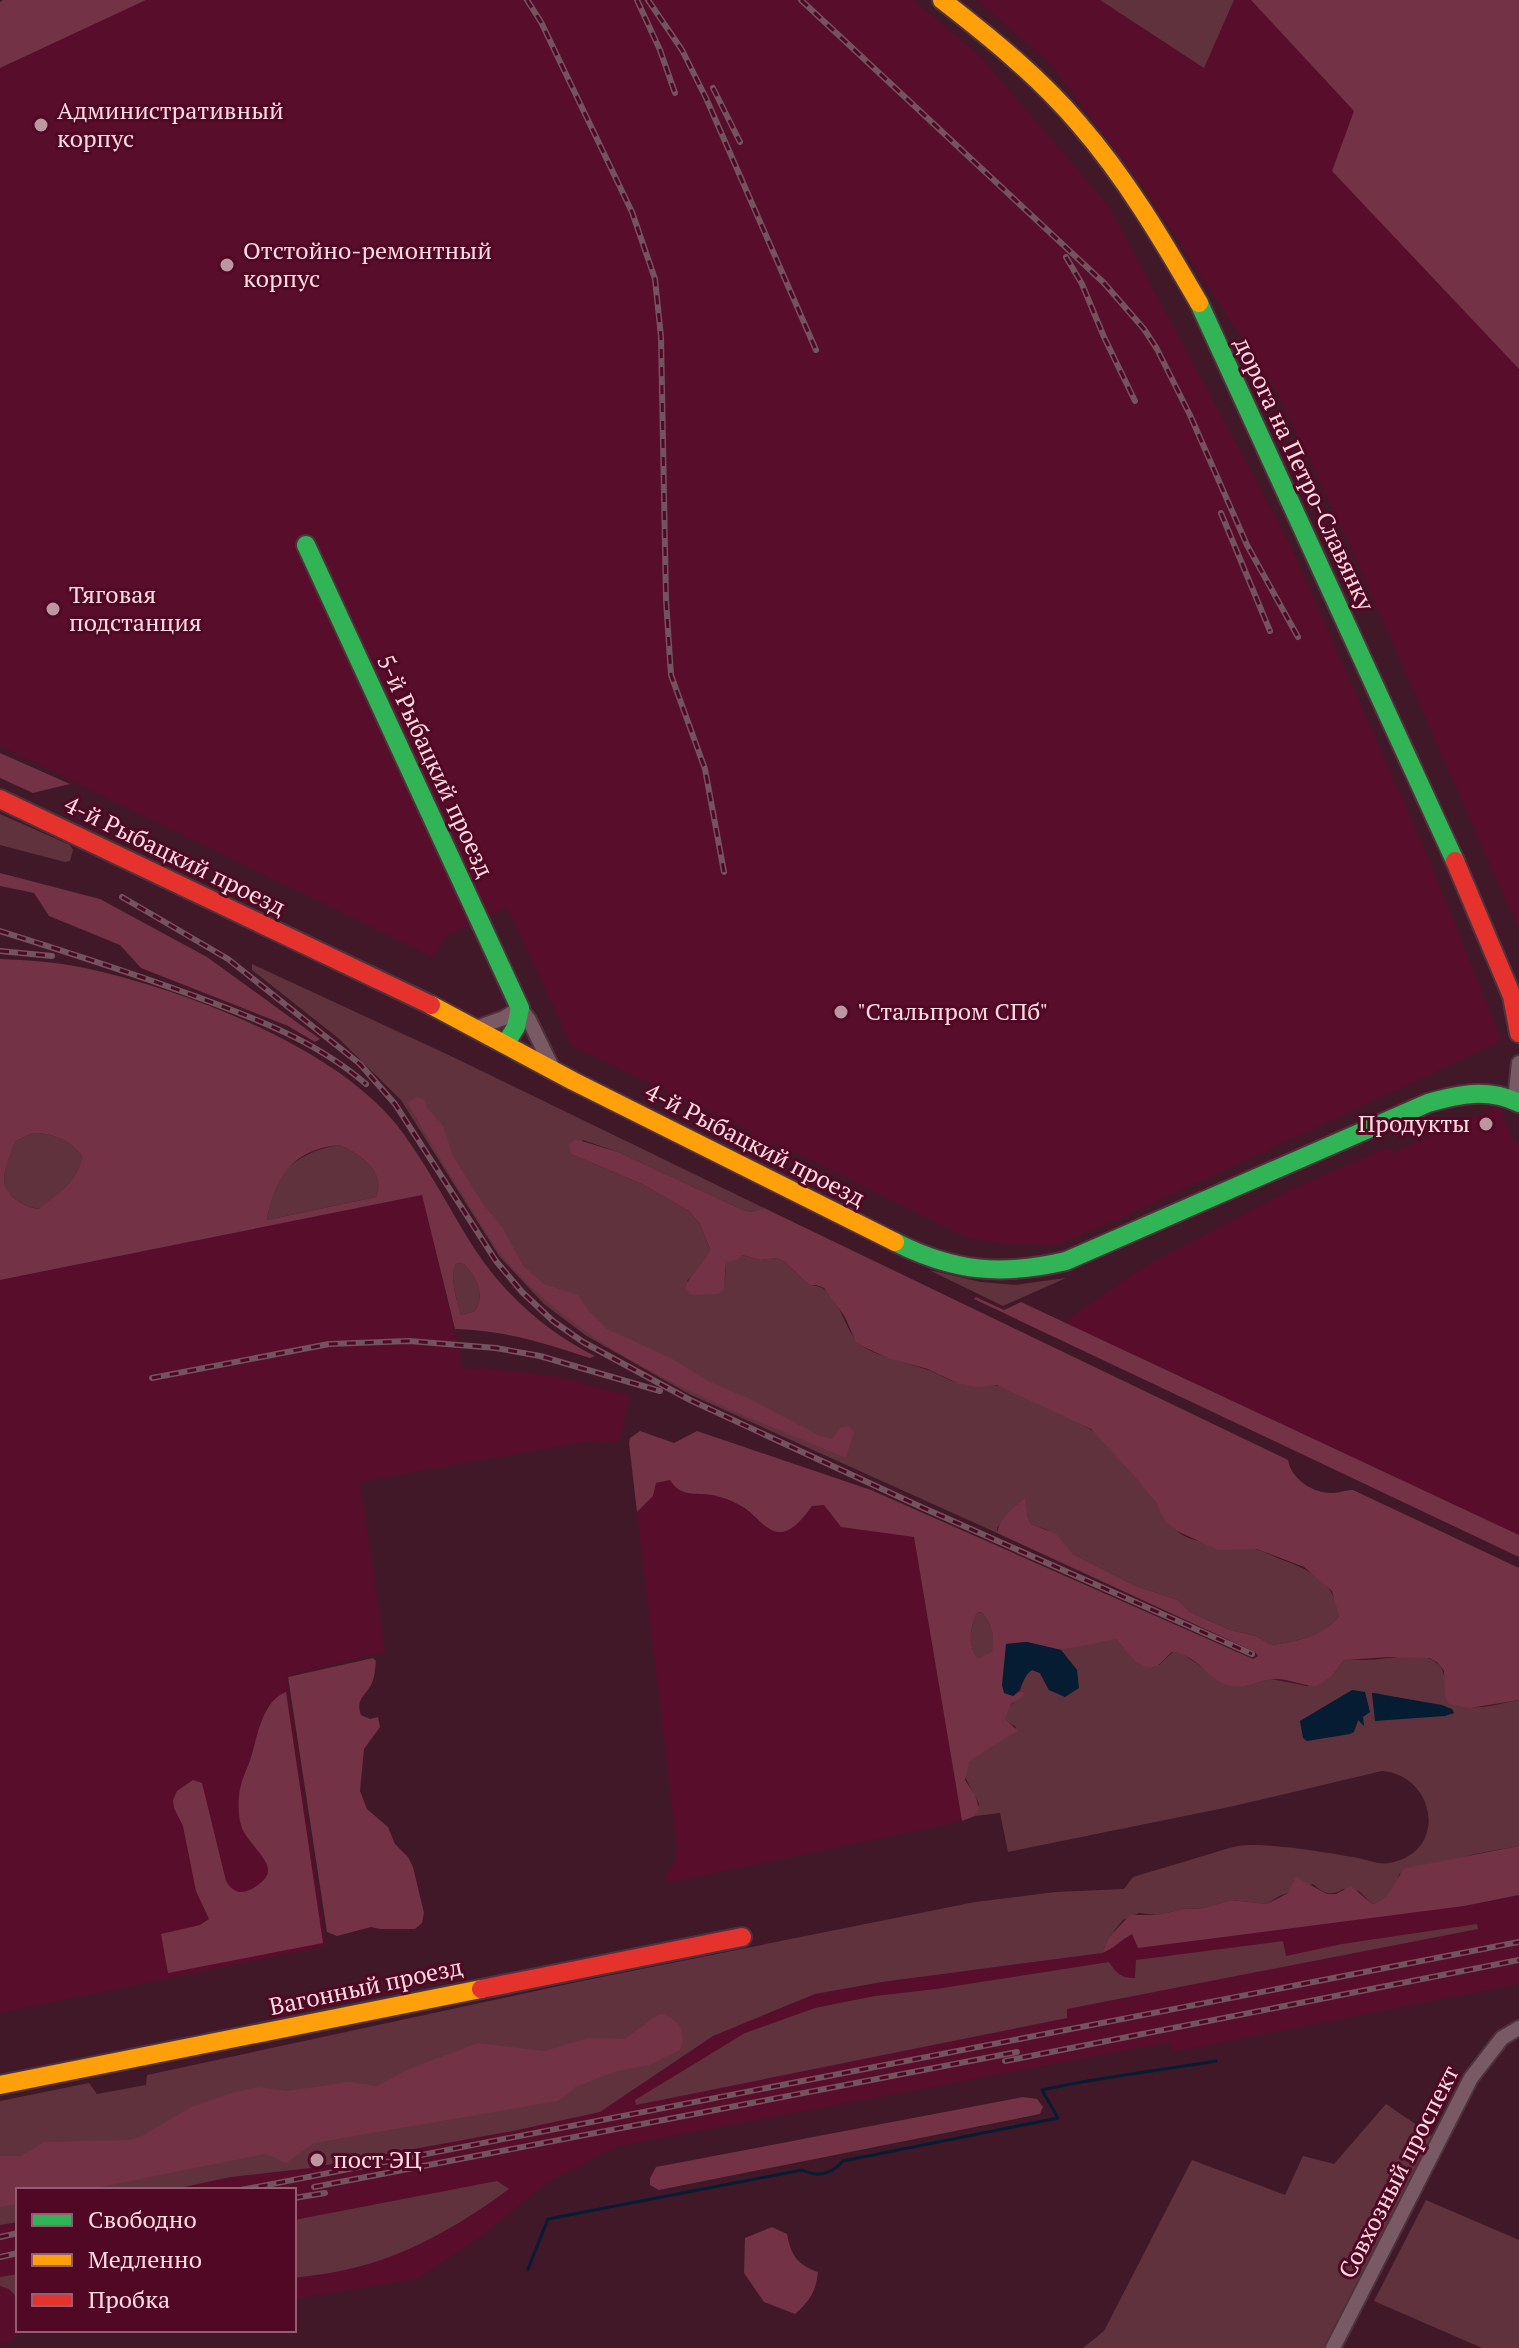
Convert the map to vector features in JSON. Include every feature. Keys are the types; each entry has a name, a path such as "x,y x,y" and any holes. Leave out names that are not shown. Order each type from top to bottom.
{"street":[{"name":"дорога на Петро-Славянку","path":"942,0 1021,66 1093,140 1165,243 1203,311 1463,879 1512,996 1519,1033"},
{"name":"5-й Рыбацкий проезд","path":"306,545 520,1008 553,1069"},
{"name":"4-й Рыбацкий проезд","path":"0,799 476,1028 911,1250 954,1264 992,1271 1052,1266 1086,1254 1428,1103 1460,1093 1481,1092 1499,1094 1517,1101"},
{"path":"476,1028 504,1018 520,1008"},
{"path":"506,1043 516,1027 520,1008"},
{"path":"1517,1101 1519,1063"},
{"name":"Вагонный проезд","path":"0,2085 742,1937"},
{"name":"Совхозный проспект","path":"1333,2348 1471,2078 1502,2038 1519,2028"}],"shaded area":[{"path":"146,0 913,0 980,56 1108,205 1289,542 1427,855 1502,1041 1121,1218 1055,1245 970,1239 776,1143 757,1147 751,1131 572,1046 507,907 445,936 433,957 0,746 0,68"},
{"path":"146,0 0,68 0,2"},
{"path":"977,0 1100,0 1204,67 1234,0 1251,0 1354,111 1333,171 1519,369 1519,930 1350,546 1276,390 1139,182 1048,61"},
{"path":"1100,0 1234,0 1204,68"},
{"path":"1251,0 1519,0 1519,369 1332,171 1354,111"},
{"path":"0,753 70,784 33,793 0,778"},
{"path":"0,814 70,845 73,850 70,861 0,845"},
{"path":"0,873 100,899 207,957 320,1039 315,1042 288,1026 141,968 120,945 49,916 34,893 0,886"},
{"path":"0,959 53,963 124,977 209,1006 295,1045 334,1069 368,1095 396,1124 474,1248 499,1281 543,1323 595,1356 590,1358 508,1335 455,1329 422,1195 0,1280","holes":["33,1133 60,1138 82,1156 72,1180 39,1209 16,1200 7,1190 4,1178 16,1141","340,1145 370,1165 378,1179 376,1197 267,1220 275,1191 288,1168 310,1152","456,1263 464,1264 476,1280 480,1299 475,1311 461,1315 454,1289"]},
{"path":"252,964 455,1058 764,1208 752,1212 743,1210 618,1152 583,1140 571,1154 642,1184 689,1211 700,1224 710,1249 708,1257 687,1281 710,1294 719,1294 725,1279 726,1262 742,1255 760,1260 777,1258 785,1262 810,1286 827,1292 862,1346 958,1383 1010,1389 1068,1417 1094,1432 1111,1448 1179,1533 1203,1542 1259,1550 1303,1568 1320,1580 1333,1595 1339,1616 1317,1633 1271,1645 1256,1636 1230,1630 1190,1612 1178,1600 1136,1586 1073,1554 1047,1530 1031,1524 1027,1516 1014,1509 997,1528 997,1533 689,1394 585,1335 544,1304 499,1256 401,1100 338,1038 252,970"},
{"path":"418,1097 425,1101 443,1126 453,1156 485,1207 503,1228 523,1266 544,1284 578,1295 607,1329 671,1358 708,1381 820,1436 832,1439 840,1428 848,1426 854,1432 846,1458 662,1377 576,1325 538,1293 495,1248 449,1174 407,1102"},
{"path":"1499,1106 1514,1143 1519,1142 1519,1535 1064,1322 1140,1269 1288,1191 1389,1147 1392,1153"},
{"path":"33,1133 60,1138 82,1156 72,1180 40,1209 16,1200 7,1190 4,1178 16,1141"},
{"path":"575,1139 618,1152 743,1210 752,1212 764,1208 1288,1460 1295,1475 1315,1490 1332,1493 1353,1490 1519,1568 1519,1700 1470,1708 1449,1704 1445,1697 1444,1671 1429,1658 1344,1660 1333,1675 1317,1686 1273,1679 1231,1686 1188,1657 1172,1652 1158,1665 1145,1667 1134,1660 1116,1639 1061,1650 1027,1642 1007,1644 1005,1667 1013,1696 1024,1692 1011,1704 1005,1719 1018,1731 969,1762 965,1780 979,1808 975,1816 962,1821 914,1537 841,1527 824,1505 812,1506 789,1530 774,1531 735,1503 713,1495 681,1491 670,1480 656,1483 653,1496 637,1512 630,1438 640,1431 674,1443 697,1431 871,1490 1253,1659 1258,1656 1255,1652 997,1533 1001,1522 1025,1498 1031,1524 1056,1534 1073,1554 1136,1586 1178,1600 1190,1612 1230,1630 1256,1636 1271,1645 1308,1637 1333,1623 1339,1616 1332,1591 1304,1567 1257,1549 1218,1550 1177,1531 1165,1521 1138,1480 1091,1429 997,1385 978,1387 959,1384 928,1369 890,1359 864,1347 856,1342 845,1317 824,1288 810,1286 777,1258 760,1260 742,1255 735,1261 726,1262 724,1288 719,1294 692,1295 685,1289 687,1283 710,1249 700,1224 689,1211 642,1184 571,1154 569,1145","holes":["981,1612 988,1621 993,1641 992,1652 978,1658 972,1648 971,1630 977,1613"]},
{"path":"340,1145 363,1159 375,1172 378,1179 376,1197 267,1220 273,1193 284,1172 310,1153"},
{"path":"423,1195 463,1369 483,1368 560,1377 630,1396 619,1441 584,1442 360,1482 385,1652 286,1676 326,1946 0,2013 0,1280"},
{"path":"456,1263 464,1264 468,1269 480,1293 475,1311 461,1315 453,1282"},
{"path":"929,1270 981,1282 1015,1285 1066,1278 1003,1306"},
{"path":"976,1297 1004,1310 1021,1302 1519,1535 1519,1557 974,1299"},
{"path":"670,1479 686,1494 717,1495 745,1508 763,1524 804,1518 812,1506 824,1505 841,1527 914,1537 962,1821 668,1883 667,1876 676,1862 677,1849 637,1512 653,1496 656,1483"},
{"path":"981,1612 990,1626 994,1647 993,1652 978,1658 972,1648 971,1630 977,1613"},
{"path":"1108,1639 1116,1639 1143,1663 1159,1665 1173,1652 1182,1653 1211,1674 1245,1686 1271,1679 1307,1686 1333,1675 1344,1660 1407,1656 1432,1660 1440,1667 1445,1679 1445,1697 1454,1703 1481,1707 1519,1700 1519,1846 1399,1874 1390,1894 1372,1904 1359,1891 1343,1889 1327,1893 1313,1884 1279,1896 1267,1904 1231,1900 1204,1908 1157,1915 1139,1913 1123,1920 1109,1937 1102,1953 882,1982 815,1994 713,2036 600,2112 310,2168 231,2177 179,2188 16,2188 16,2222 0,2225 0,2101 89,2083 97,2094 146,2085 147,2075 577,1982 975,1902 1055,1892 1124,1889 1133,1877 1238,1846 1296,1848 1389,1863 1408,1856 1421,1845 1428,1830 1424,1799 1414,1786 1400,1776 1382,1771 1234,1806 1008,1852 1000,1813 975,1816 979,1804 964,1775 968,1764 1014,1733 1016,1727 1005,1720 1005,1715 1024,1692 1020,1691 1025,1675 1032,1670 1040,1673 1049,1690 1077,1670 1061,1650","holes":["1372,1693 1438,1706 1376,1721","1362,1717 1363,1725 1358,1719 1356,1727 1304,1734 1302,1726"]},
{"path":"373,1658 376,1661 374,1678 360,1701 360,1709 361,1715 370,1719 378,1717 380,1727 364,1749 360,1791 367,1809 388,1827 395,1844 408,1857 424,1913 422,1923 415,1929 371,1927 337,1936 327,1932 288,1677"},
{"path":"286,1692 323,1943 168,1973 161,1934 200,1925 209,1919 196,1891 183,1826 173,1800 177,1791 193,1780 202,1783 226,1881 240,1892 261,1883 268,1867 243,1831 239,1793 263,1718 278,1696"},
{"path":"1519,1846 1519,1895 1464,1906 1138,1948 1132,1934 1102,1953 1109,1937 1130,1915 1157,1915 1204,1908 1231,1900 1267,1904 1288,1893 1296,1877 1327,1894 1336,1894 1351,1886 1372,1904 1389,1894 1406,1868"},
{"path":"1519,1896 1519,1984 1173,2052 1170,2042 614,2147 543,2185 486,2233 417,2279 296,2299 296,2188 180,2188 231,2177 334,2164 600,2112 713,2036 815,1994 1103,1933 1464,1906"},
{"path":"1477,1924 1478,1929 1067,2009 1067,2018 636,2105 635,2100 745,2033 815,2008 875,1996 1109,1962 1120,1974 1135,1978 1136,1960 1283,1941 1286,1956 1342,1944"},
{"path":"659,2014 676,2022 683,2038 680,2050 649,2065 617,2071 577,2086 558,2101 314,2143 286,2163 265,2154 96,2188 16,2188 16,2204 0,2207 0,2156 21,2156 44,2142 130,2140 191,2107 260,2087 287,2091 349,2082 377,2086 411,2068 478,2043 544,2051 589,2038 625,2039"},
{"path":"1023,2097 1037,2099 1043,2107 1040,2114 659,2190 650,2185 656,2167"},
{"path":"1386,2104 1433,2136 1327,2348 1083,2348 1104,2331 1192,2160 1285,2195 1303,2156 1334,2164"},
{"path":"497,2181 509,2189 457,2224 400,2253 336,2272 296,2278 296,2220"},
{"path":"1426,2200 1519,2240 1519,2348 1482,2348 1374,2301"},
{"path":"16,2222 16,2332 21,2332 8,2343 0,2344 0,2225"},
{"path":"772,2227 787,2234 793,2254 800,2263 818,2272 811,2295 795,2314 764,2302 744,2273 745,2238"},
{"path":"16,2274 16,2296 0,2286 0,2277"}],"water":[{"path":"1027,1642 1061,1650 1077,1670 1079,1688 1065,1697 1049,1690 1040,1673 1032,1670 1013,1696 1004,1693 1006,1644"},
{"path":"1352,1690 1365,1692 1370,1712 1363,1717 1364,1726 1358,1720 1354,1732 1350,1734 1307,1741 1303,1738 1300,1721"},
{"path":"1372,1693 1442,1705 1454,1713 1375,1721"}],"waterway":[{"path":"528,2269 548,2219 802,2170 814,2174 825,2173 843,2161 1058,2118 1042,2090 1216,2061"}],"railway":[{"path":"527,0 541,22 632,212 655,279 661,337 666,600 671,675 705,769 724,872"},
{"path":"637,0 675,93"},
{"path":"648,0 682,50 706,98 816,350"},
{"path":"801,0 1104,283 1144,329 1190,415 1247,545 1298,637"},
{"path":"713,88 740,142"},
{"path":"1066,257 1082,284 1135,401"},
{"path":"1221,513 1270,631"},
{"path":"122,897 228,959 360,1064 395,1104 496,1261 522,1292 553,1321 583,1342 690,1400 1252,1654"},
{"path":"0,931 144,978 261,1022 326,1055 366,1084"},
{"path":"0,951 52,956"},
{"path":"152,1378 329,1344 409,1341 496,1348 540,1356 660,1391"},
{"path":"251,2188 1519,1942"},
{"path":"1005,2061 1519,1960"},
{"path":"314,2187 1017,2052"},
{"path":"296,2198 325,2193"},
{"path":"0,2237 16,2233"},
{"path":"0,2257 16,2253"}],"traffic: fast":[{"path":"1199,303 1455,861"},
{"path":"306,545 520,1008 516,1027 506,1043"},
{"path":"895,1242 938,1260 979,1268 1021,1269 1066,1261 1428,1103 1474,1094 1496,1095 1519,1103"}],"traffic: slow":[{"path":"942,0 1014,59 1079,124 1128,188 1199,303"},
{"path":"431,1005 573,1081 895,1242"},
{"path":"0,2085 481,1989"}],"traffic: jam":[{"path":"0,799 431,1005"},
{"path":"1455,861 1512,996 1519,1033"},
{"path":"481,1989 742,1937"}],"place":[{"name":"Административный корпус","path":"41,125"},
{"name":"Отстойно-ремонтный корпус","path":"227,265"},
{"name":"Тяговая подстанция","path":"53,609"},
{"name":"\"Стальпром СПб\"","path":"841,1012"},
{"name":"Продукты","path":"1486,1124"},
{"name":"пост ЭЦ","path":"317,2160"}]}
